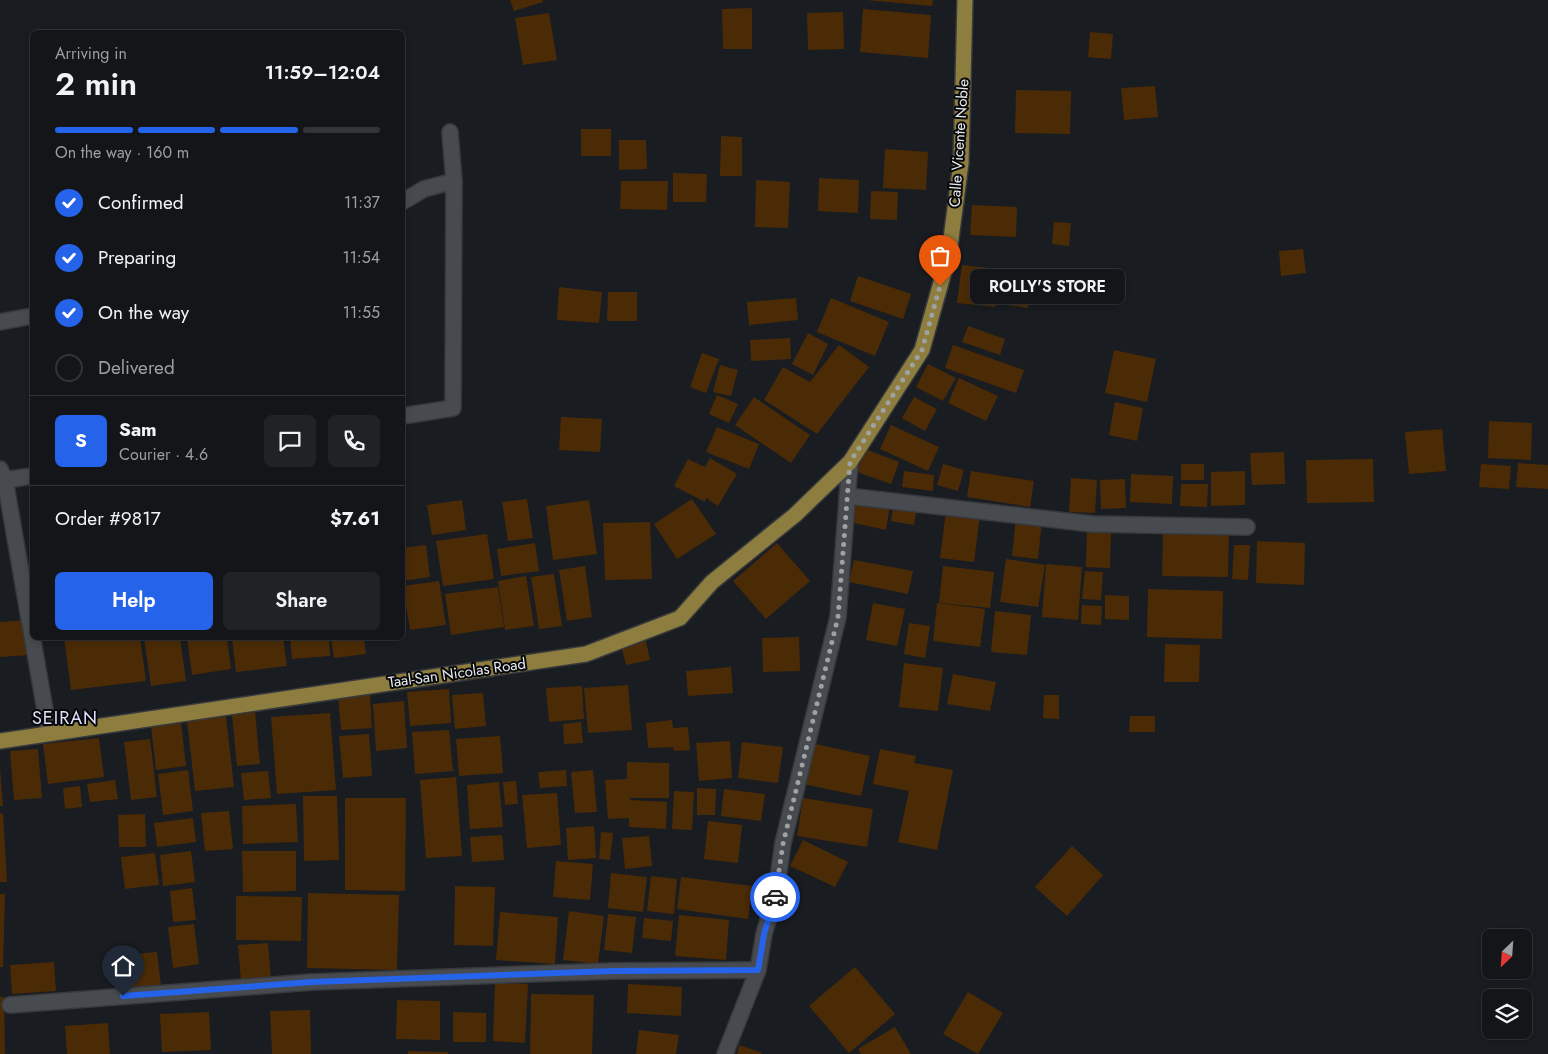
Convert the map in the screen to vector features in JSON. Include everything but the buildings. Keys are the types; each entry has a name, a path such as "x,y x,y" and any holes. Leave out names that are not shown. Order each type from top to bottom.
{"main road":[{"name":"Calle Vicente Noble","path":"850,462 922,350 949,254 961,162 965,0"},
{"name":"Taal-San Nicolas Road","path":"0,741 586,654 680,618 712,582 795,515 850,462"}],"street":[{"path":"405,416 453,408 454,181 450,132"},
{"path":"405,200 424,189 454,181"},
{"path":"0,322 30,316"},
{"name":"Calle Vicente Noble","path":"725,1054 758,970 764,934 776,892 783,844 838,617 850,462"},
{"path":"30,476 3,475 30,626"},
{"path":"847,496 1092,524 1247,527"},
{"path":"32,640 49,733"},
{"path":"10,1005 312,982 613,971 758,970"}],"way so far":[{"path":"775,897 783,844 838,617 850,462 922,350 940,286"}],"place":[{"name":"ROLLY'S STORE","path":"940,286"}],"district":[{"name":"SEIRAN","path":"65,718"}],"route":[{"path":"123,996 312,982 613,971 758,970 764,934 775,897"}]}
